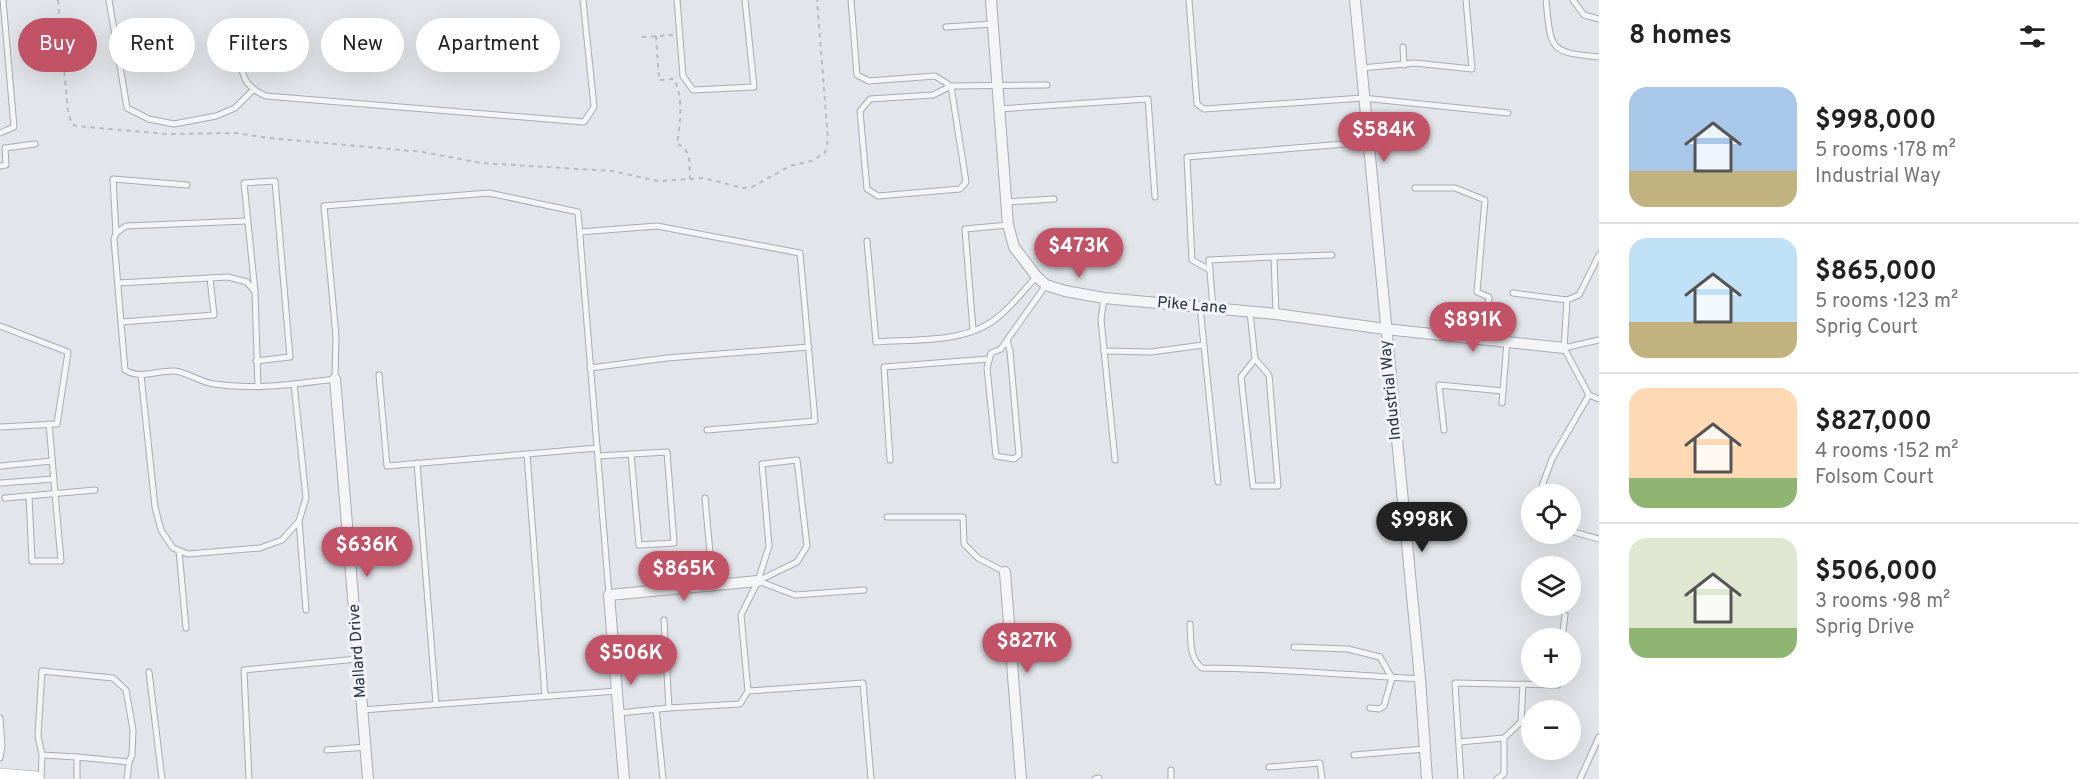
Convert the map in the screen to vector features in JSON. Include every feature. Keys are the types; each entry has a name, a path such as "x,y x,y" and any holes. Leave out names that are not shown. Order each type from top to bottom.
{"street":[{"name":"Pike Lane","path":"991,0 1008,225 1014,247 1046,285 1104,298 1276,314 1385,329 1564,348"},
{"name":"Industrial Way","path":"1355,0 1420,680 1426,779"},
{"name":"Mallard Drive","path":"336,379 368,779"},
{"path":"1005,572 1021,779"},
{"path":"624,779 609,595 758,581"},
{"path":"0,776 36,779"}],"lane":[{"path":"0,133 14,127 3,0"},
{"path":"109,0 127,108 149,119 174,124 216,117 235,108 252,91"},
{"path":"243,72 246,84 252,91 266,96 584,122 594,107 584,0"},
{"path":"677,0 683,76 693,90 754,87 745,0"},
{"path":"851,0 857,75 869,81 935,76 951,86"},
{"path":"1189,0 1197,104 1204,109 1363,98 1508,113"},
{"path":"1361,68 1404,65 1472,69 1466,0"},
{"path":"1546,0 1551,37 1556,48 1564,53 1599,57"},
{"path":"1573,0 1584,15 1599,19"},
{"path":"946,27 992,24"},
{"path":"1403,47 1404,65"},
{"path":"951,86 965,186 960,189 878,195 870,193 867,189 860,111 870,99 933,96 951,86 1047,85"},
{"path":"999,109 1148,99 1155,196"},
{"path":"1210,270 1192,260 1187,157 1368,142"},
{"path":"0,166 6,165 5,148 36,144"},
{"path":"187,185 113,179 125,370 133,375 173,371 190,375 202,382 258,387 336,379 336,336 324,206 489,193 578,212 609,595"},
{"path":"256,361 290,357 275,181 244,183 246,221 255,292 256,361 258,387"},
{"path":"1415,188 1455,188 1485,200 1477,292 1489,297 1484,340"},
{"path":"1006,202 1054,199"},
{"path":"116,233 126,226 246,221"},
{"path":"973,330 965,229 1008,225"},
{"path":"580,232 657,226 800,253 815,421 707,430"},
{"path":"867,241 876,342 950,337 973,330 996,319 1037,277"},
{"path":"1213,308 1209,260 1332,255"},
{"path":"1513,293 1567,300 1579,295 1599,255"},
{"path":"1274,257 1276,314"},
{"path":"118,283 228,277 247,282 255,292"},
{"path":"121,322 214,315 210,278"},
{"path":"1007,340 1011,351 1019,455 1014,459 996,456 988,359 1007,340 1046,285"},
{"path":"1104,298 1101,320 1115,460"},
{"path":"1567,300 1564,348 1589,395 1599,399"},
{"path":"1200,307 1218,482"},
{"path":"1250,312 1255,359 1269,375 1278,486 1253,486 1241,377 1255,359"},
{"path":"0,326 68,352 57,424 0,427"},
{"path":"1564,348 1599,340"},
{"path":"1502,403 1507,342"},
{"path":"1104,351 1151,352 1203,345"},
{"path":"590,368 631,362 809,347"},
{"path":"890,459 884,367 988,359"},
{"path":"141,375 155,507 161,530 173,548 188,554 260,548 282,540 299,521"},
{"path":"379,375 387,466 597,448"},
{"path":"294,384 306,498 299,521 306,610"},
{"path":"1444,430 1439,385 1503,391"},
{"path":"1543,484 1552,459 1589,395"},
{"path":"29,496 32,561 61,561 49,424"},
{"path":"598,456 631,454 667,452 674,543 639,545 631,454"},
{"path":"527,454 545,696"},
{"path":"619,712 740,704 748,691 741,615 758,581 769,546 762,464 797,460 807,546 796,562 758,581"},
{"path":"1,466 52,461"},
{"path":"417,463 436,704"},
{"path":"1,483 54,479"},
{"path":"5,498 95,490"},
{"path":"705,498 712,585"},
{"path":"888,517 963,517 964,544 978,558 1005,572"},
{"path":"1581,534 1599,539"},
{"path":"179,551 186,628"},
{"path":"758,581 795,595 864,590"},
{"path":"664,620 669,708"},
{"path":"1190,624 1192,653 1195,663 1202,668 1266,668 1420,680"},
{"path":"1294,647 1348,649 1380,657 1392,678 1384,706 1370,708"},
{"path":"249,779 244,670 359,659"},
{"path":"41,779 42,755 38,736 42,670 113,678 126,690 133,730 132,755 127,779"},
{"path":"150,672 162,779"},
{"path":"748,691 863,683 871,779"},
{"path":"1461,779 1455,683 1521,684"},
{"path":"1459,742 1504,738 1521,722 1523,688"},
{"path":"362,710 617,691"},
{"path":"656,709 663,779"},
{"path":"0,718 0,758"},
{"path":"1580,779 1599,736"},
{"path":"1497,779 1504,774 1504,738"},
{"path":"327,750 366,747"},
{"path":"1354,755 1425,749"},
{"path":"42,755 129,762"},
{"path":"76,779 77,757"},
{"path":"1269,767 1320,763 1322,779"},
{"path":"1171,770 1171,779"}],"path":[{"path":"58,0 68,112 72,124 76,126 167,134 236,133 423,152 481,163 612,171 658,181 704,178 742,188 752,187 790,166 811,161 825,153 828,140 817,0"},
{"path":"642,37 680,34"},
{"path":"656,36 659,80 674,79 679,89 681,111 677,144 684,146 688,152 690,178"}]}
